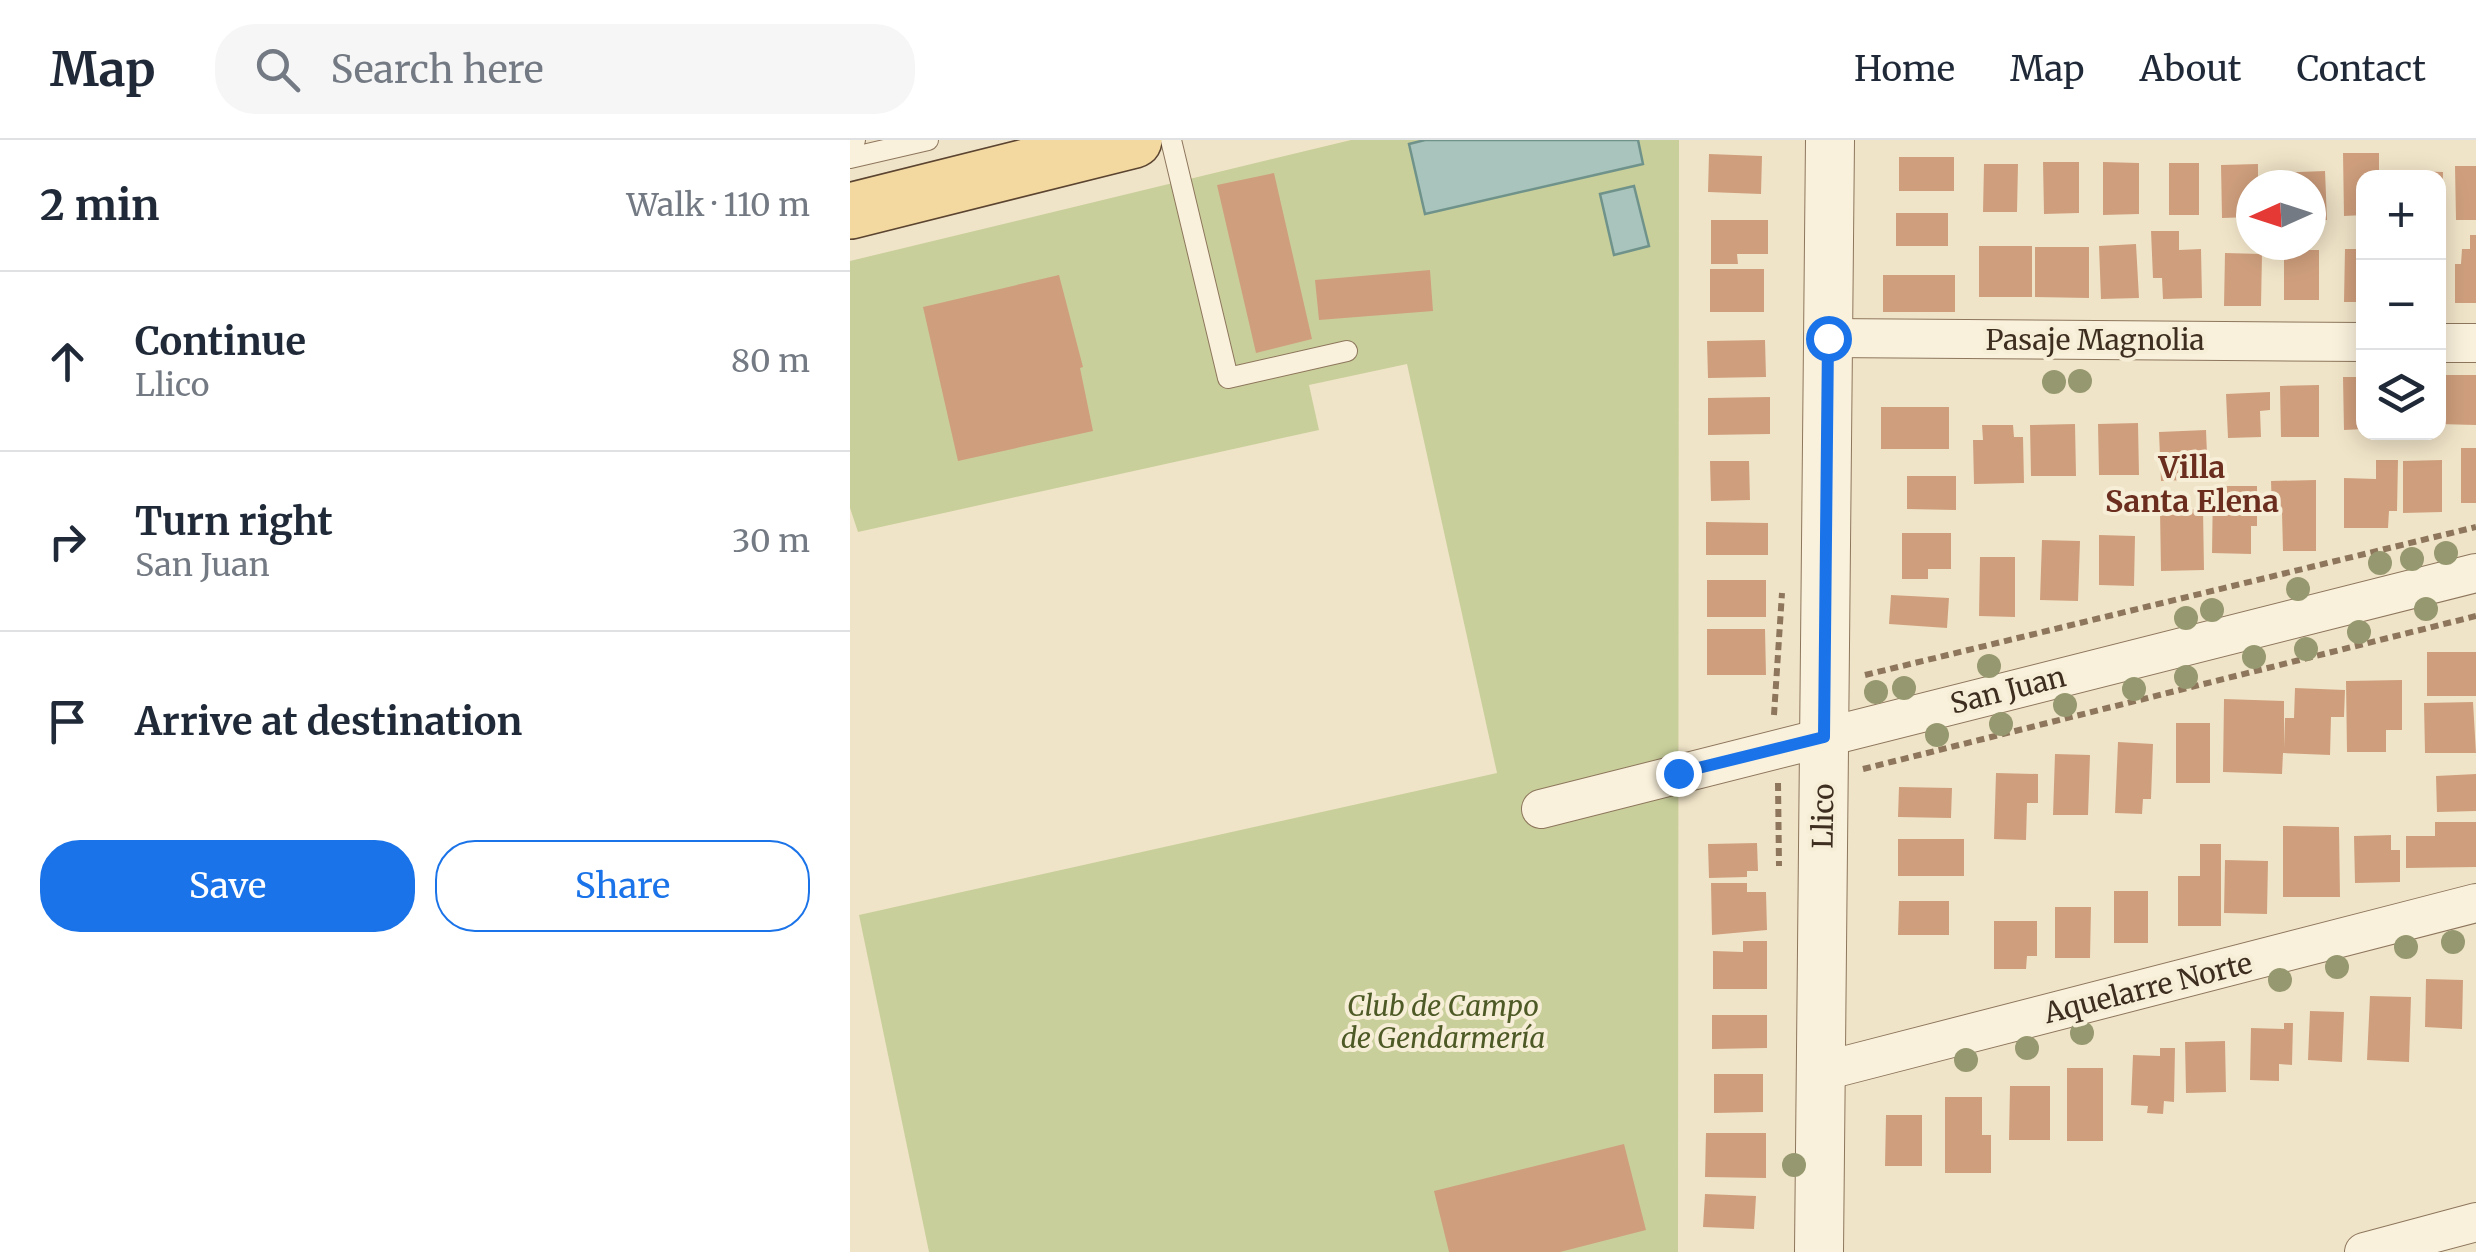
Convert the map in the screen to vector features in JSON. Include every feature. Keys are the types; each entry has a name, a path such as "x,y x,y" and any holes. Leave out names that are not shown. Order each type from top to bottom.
{"main road":[{"path":"850,210 1134,140"}],"street":[{"name":"Llico","path":"1819,1252 1830,140"},
{"name":"Pasaje Magnolia","path":"1828,338 2356,342"},
{"path":"2446,343 2476,344"},
{"name":"San Juan","path":"1541,809 2476,572"},
{"name":"Aquelarre Norte","path":"1820,1072 2476,903"},
{"path":"2364,1252 2476,1222"}],"lane":[{"path":"850,158 928,140"},
{"path":"1171,140 1228,378 1347,351"}],"path":[{"path":"1864,675 2476,527"},
{"path":"1863,769 2476,616"}],"green space":[{"name":"Club de Campo de Gendarmería","path":"1351,140 1679,140 1678,1252 929,1252 859,915 1497,773 1407,364 1309,385 1319,430 858,532 850,508 850,261"}],"water":[{"path":"1425,140 1638,140 1643,164 1425,214 1409,144"},
{"path":"1634,186 1649,246 1614,255 1600,194"}],"building":[{"path":"2343,153 2379,153 2379,170 2356,170 2356,215 2344,216"},
{"path":"1709,154 1762,156 1761,194 1708,192"},
{"path":"1899,157 1954,157 1954,191 1899,191"},
{"path":"2043,162 2079,162 2079,213 2044,214"},
{"path":"2103,162 2139,163 2139,214 2103,215"},
{"path":"2169,163 2199,163 2199,215 2169,215"},
{"path":"1984,164 2018,164 2017,212 1983,212"},
{"path":"2258,164 2258,170 2236,170 2236,218 2222,218 2221,165"},
{"path":"2455,166 2476,166 2476,220 2456,220"},
{"path":"1274,173 1312,339 1256,353 1217,185"},
{"path":"1896,213 1948,213 1948,246 1896,246"},
{"path":"1711,220 1768,220 1768,254 1737,254 1738,264 1711,264"},
{"path":"2151,231 2179,231 2179,250 2201,249 2202,298 2163,299 2162,278 2153,278"},
{"path":"2470,235 2476,235 2476,303 2455,303 2455,264 2461,264 2462,249 2470,249"},
{"path":"2136,244 2139,298 2101,299 2099,246"},
{"path":"1979,246 2032,246 2032,297 1979,297"},
{"path":"2035,247 2089,247 2089,298 2035,297"},
{"path":"2345,249 2356,249 2356,302 2344,302"},
{"path":"2225,253 2236,253 2236,260 2262,260 2261,306 2224,306"},
{"path":"2284,260 2319,260 2319,300 2284,300"},
{"path":"1710,269 1764,269 1764,312 1710,312"},
{"path":"1430,270 1433,311 1319,320 1315,280"},
{"path":"1059,275 1083,367 1080,368 1093,431 958,461 923,307"},
{"path":"1883,275 1955,275 1955,312 1883,312"},
{"path":"1765,340 1766,377 1708,378 1707,341"},
{"path":"2446,375 2476,375 2476,425 2446,424"},
{"path":"2343,377 2356,377 2356,429 2344,430"},
{"path":"2319,385 2319,437 2281,437 2280,386"},
{"path":"2270,392 2270,410 2260,411 2261,437 2228,438 2226,394"},
{"path":"1770,397 1770,434 1708,435 1708,398"},
{"path":"1881,407 1949,407 1949,449 1881,449"},
{"path":"2138,423 2139,475 2099,475 2098,424"},
{"path":"2075,424 2076,476 2031,476 2030,425"},
{"path":"1982,425 2013,425 2014,437 2023,437 2024,483 1974,484 1973,440 1983,440"},
{"path":"2206,430 2208,479 2161,481 2159,432"},
{"path":"2461,448 2476,448 2476,503 2461,503"},
{"path":"2376,460 2398,460 2397,511 2389,511 2388,528 2344,528 2344,478 2376,479"},
{"path":"2442,460 2442,512 2403,513 2403,461"},
{"path":"1710,461 1749,461 1750,500 1711,501"},
{"path":"1907,476 1956,476 1956,510 1907,509"},
{"path":"2316,480 2316,551 2283,551 2282,513 2272,513 2271,481"},
{"path":"2213,486 2257,486 2257,526 2251,526 2251,554 2212,553"},
{"path":"2203,509 2204,570 2161,571 2160,510"},
{"path":"1706,522 1768,523 1768,555 1706,555"},
{"path":"1902,533 1951,533 1951,569 1928,569 1928,579 1902,579"},
{"path":"2099,535 2135,536 2134,586 2099,585"},
{"path":"2042,540 2080,541 2078,601 2040,600"},
{"path":"1980,557 2015,557 2015,617 1979,616"},
{"path":"1707,580 1766,580 1766,617 1707,617"},
{"path":"1891,595 1949,598 1947,628 1889,624"},
{"path":"1707,629 1765,629 1766,675 1707,675"},
{"path":"2427,652 2476,652 2476,696 2427,696"},
{"path":"2402,680 2402,730 2386,730 2386,752 2347,752 2346,681"},
{"path":"2295,688 2345,690 2344,717 2331,717 2330,755 2283,753 2282,774 2223,772 2224,699 2284,701 2284,748 2285,718 2294,718"},
{"path":"2473,702 2476,753 2425,753 2424,703"},
{"path":"2176,723 2210,723 2210,783 2176,783"},
{"path":"2118,742 2153,744 2151,799 2143,799 2142,814 2115,813"},
{"path":"2055,754 2090,755 2088,815 2053,815"},
{"path":"1996,773 2038,774 2038,803 2027,803 2026,840 1994,839"},
{"path":"2476,774 2476,811 2437,812 2436,776"},
{"path":"1899,787 1952,788 1951,818 1898,817"},
{"path":"2435,822 2476,822 2476,867 2406,868 2406,836 2435,836"},
{"path":"2283,826 2339,827 2340,897 2283,897"},
{"path":"2391,835 2391,850 2400,850 2400,882 2355,883 2354,836"},
{"path":"1898,839 1964,839 1964,876 1898,876"},
{"path":"1757,843 1758,871 1747,871 1747,877 1709,878 1708,844"},
{"path":"2200,844 2221,844 2221,926 2178,926 2178,876 2200,876"},
{"path":"2225,860 2268,861 2267,914 2224,913"},
{"path":"1711,883 1747,883 1747,892 1766,892 1767,930 1712,935"},
{"path":"2114,891 2148,891 2148,943 2114,943"},
{"path":"1899,901 1949,901 1949,935 1898,935"},
{"path":"2055,907 2091,907 2090,958 2055,958"},
{"path":"1994,921 2037,921 2037,956 2027,956 2026,969 1994,969"},
{"path":"1743,941 1767,941 1767,989 1713,989 1713,951 1743,952"},
{"path":"2426,979 2463,980 2462,1029 2425,1027"},
{"path":"2370,996 2411,997 2409,1062 2367,1060"},
{"path":"2310,1011 2344,1012 2342,1062 2308,1060"},
{"path":"1712,1015 1767,1015 1767,1048 1712,1049"},
{"path":"2284,1023 2293,1023 2292,1065 2279,1064 2279,1081 2250,1080 2251,1028 2284,1029"},
{"path":"2225,1041 2226,1092 2186,1093 2185,1042"},
{"path":"2160,1048 2175,1048 2174,1102 2164,1101 2163,1114 2147,1113 2148,1106 2131,1105 2133,1055 2160,1056"},
{"path":"2067,1068 2103,1068 2103,1141 2067,1141"},
{"path":"1714,1074 1763,1074 1763,1112 1714,1113"},
{"path":"2010,1086 2050,1086 2050,1140 2009,1140"},
{"path":"1945,1097 1982,1097 1982,1135 1991,1135 1991,1173 1945,1173"},
{"path":"1886,1115 1922,1115 1922,1166 1885,1166"},
{"path":"1706,1133 1766,1133 1766,1178 1705,1177"},
{"path":"1624,1144 1646,1230 1560,1252 1449,1252 1434,1191"},
{"path":"1705,1194 1756,1196 1754,1229 1703,1227"}],"district":[{"name":"Villa Santa Elena","path":"2192,485"}],"route":[{"path":"1678,773 1824,737 1828,338"}]}
